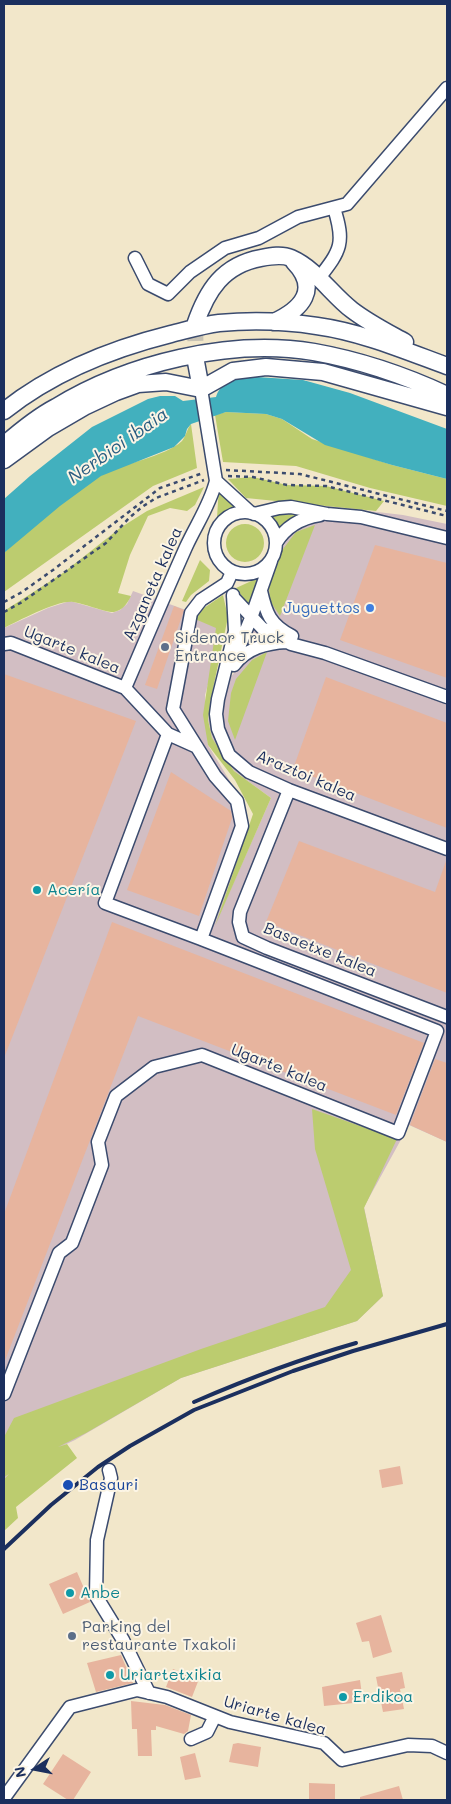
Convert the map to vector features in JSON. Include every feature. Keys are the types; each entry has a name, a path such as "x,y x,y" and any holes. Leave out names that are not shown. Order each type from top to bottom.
{"main road":[{"path":"195,324 203,303 214,286 233,267 272,256 289,257 307,267 353,311 375,326 447,366"},
{"path":"274,322 290,315 305,299 306,283 302,270 289,257"},
{"path":"4,411 42,384 98,357 136,343 218,324 274,322 319,326 394,346 447,366"},
{"path":"4,445 56,406 116,378 143,368 221,350 273,348 314,352 386,371 447,395"},
{"path":"196,362 201,389"},
{"path":"4,460 48,428 84,407 138,384 166,382 201,389 233,371 266,367 323,372 447,407"}],"street":[{"path":"135,258 148,284 168,294 190,272 225,248 259,238 298,217 347,204 447,88"},
{"path":"319,278 330,264 340,245 341,228 334,208"},
{"path":"201,389 215,475 252,514"},
{"name":"Azganeta kalea","path":"215,475 212,522 215,537 214,547 217,557 229,577 235,631 224,679"},
{"name":"Azganeta kalea","path":"125,688 161,601 188,542 213,494"},
{"path":"252,514 279,508 291,508 361,517 447,538"},
{"path":"215,537 218,528 232,515 241,513 252,514 263,518 269,525 274,533 276,543"},
{"path":"224,679 251,618 276,543 282,533 299,521 327,514"},
{"path":"201,939 242,826 237,801 215,776 173,709 191,613 201,600 229,577 249,574 265,567 271,560"},
{"path":"261,591 267,612 275,625 287,633 325,653 447,697"},
{"name":"Azganeta kalea","path":"232,596 262,628 287,642 325,653"},
{"name":"Azganeta kalea","path":"224,679 241,656 259,647 287,642"},
{"name":"Ugarte kalea","path":"4,644 11,643 125,688 168,734 197,748"},
{"name":"Araztoi kalea","path":"224,679 216,714 218,729 229,755 249,772 289,790 447,849"},
{"name":"Ugarte kalea","path":"4,1394 59,1253 72,1243 102,1165 98,1142 116,1096 154,1067 202,1055 398,1133 437,1031 105,903 168,734"},
{"name":"Basaetxe kalea","path":"289,790 240,912 239,922 243,937 447,1017"},
{"path":"108,1470 111,1478 97,1540 96,1596 123,1640 149,1693"},
{"name":"Uriarte kalea","path":"4,1798 70,1707 137,1690 167,1698 230,1722 324,1743 342,1760 408,1745 432,1746 447,1753"},
{"path":"191,1739 198,1738 207,1732 215,1716"}],"path":[{"path":"4,602 53,570 160,488 215,475 300,474 447,511"},
{"path":"4,612 22,602 106,544 129,518 142,507 156,498 215,475 253,477 288,485 326,486 447,516"}],"shaded area":[{"path":"309,504 403,515 447,524 447,1142 409,1125 364,1207 383,1296 357,1321 181,1378 75,1440 15,1468 4,1479 4,628 48,608 70,601 112,613 120,610 127,604 133,591 225,624 205,695 208,745 245,806 248,828 218,918 271,798 234,771 212,739 208,720 210,703 238,668 274,562"}],"green space":[{"path":"226,412 266,414 282,419 312,439 392,465 447,479 447,506 370,488 296,466 223,462 215,415"},
{"path":"191,424 197,468 153,486 4,592 4,553 25,533 63,502 100,476 174,447 182,441"},
{"path":"253,477 287,485 326,486 384,501 376,511 246,498 228,479"},
{"path":"219,486 238,507 217,518"},
{"path":"204,487 195,505 187,511 170,508 148,516 130,555 118,593 131,596 122,608 111,612 73,602 66,602 38,612 4,628 4,611 63,573 120,528 147,511"},
{"path":"299,514 279,528 271,515"},
{"path":"245,524 258,530 264,543 258,556 245,562 232,556 226,543 232,530"},
{"path":"315,525 280,616 270,601 269,586 280,553 296,532"},
{"path":"200,560 210,570 209,581 191,595 186,602 182,601"},
{"path":"258,578 250,607 236,588"},
{"path":"223,595 228,617 210,703 208,720 212,738 234,771 271,798 215,926 253,814 235,780 208,745 203,715 216,628 195,619 204,608"},
{"path":"267,652 235,740 228,721 231,693 236,679 252,660"},
{"path":"312,1109 397,1139 364,1208 383,1296 357,1321 181,1378 58,1447 67,1444 77,1458 16,1507 18,1518 4,1531 4,1479 9,1474 4,1477 4,1437 14,1418 201,1349 325,1307 351,1270 315,1149"}],"water":[{"name":"Nerbioi ibaia","path":"241,376 303,380 350,393 447,429 447,479 325,445 282,419 266,414 226,412 191,424 185,436 174,447 101,476 60,506 4,553 4,499 92,427 148,399 160,396 175,396 183,401 216,397 223,386"}],"building":[{"path":"375,545 447,563 447,678 340,640"},
{"name":"Sidenor Truck Entrance","path":"174,606 184,610 157,689 145,685"},
{"name":"Acería","path":"4,674 136,721 4,1058"},
{"path":"326,677 447,723 447,828 293,769"},
{"path":"171,772 231,811 232,818 199,916 127,890"},
{"path":"299,841 435,892 447,861 447,993 266,922"},
{"path":"112,922 424,1043 396,1115 138,1016 4,1363 4,1214"},
{"path":"435,1059 447,1063 447,1142 410,1125"},
{"path":"400,1466 403,1484 382,1488 379,1470"},
{"name":"Anbe","path":"77,1572 90,1602 63,1614 49,1584"},
{"path":"381,1615 392,1652 373,1658 369,1641 362,1642 356,1623"},
{"name":"Uriartetxikia","path":"121,1655 133,1683 96,1692 87,1663"},
{"path":"173,1669 199,1679 192,1697 166,1687"},
{"path":"402,1672 405,1688 400,1689 404,1709 383,1712 376,1677"},
{"name":"Erdikoa","path":"360,1680 363,1702 324,1706 322,1687"},
{"path":"131,1701 165,1705 191,1715 188,1731 184,1734 156,1726 156,1730 151,1730 152,1756 138,1756 137,1729 132,1729"},
{"path":"238,1743 261,1747 258,1767 229,1762 233,1744"},
{"path":"195,1753 201,1777 185,1780 180,1757"},
{"path":"63,1754 91,1772 73,1800 68,1800 43,1784"},
{"path":"309,1783 335,1784 335,1800 309,1800"},
{"path":"399,1786 403,1800 360,1800 360,1797"}],"tunnel":[{"path":"195,325 196,362"}],"railway":[{"path":"4,1549 51,1505 98,1467 130,1446 194,1410 293,1371 353,1351 447,1324"},
{"path":"194,1402 274,1370 356,1343"}],"place":[{"name":"Juguettos","path":"370,608"},
{"name":"Sidenor Truck Entrance","path":"165,647"},
{"name":"Acería","path":"37,890"},
{"name":"Basauri","path":"68,1485"},
{"name":"Anbe","path":"70,1593"},
{"name":"Parking del restaurante Txakoli","path":"72,1636"},
{"name":"Uriartetxikia","path":"110,1675"},
{"name":"Erdikoa","path":"343,1697"}]}
